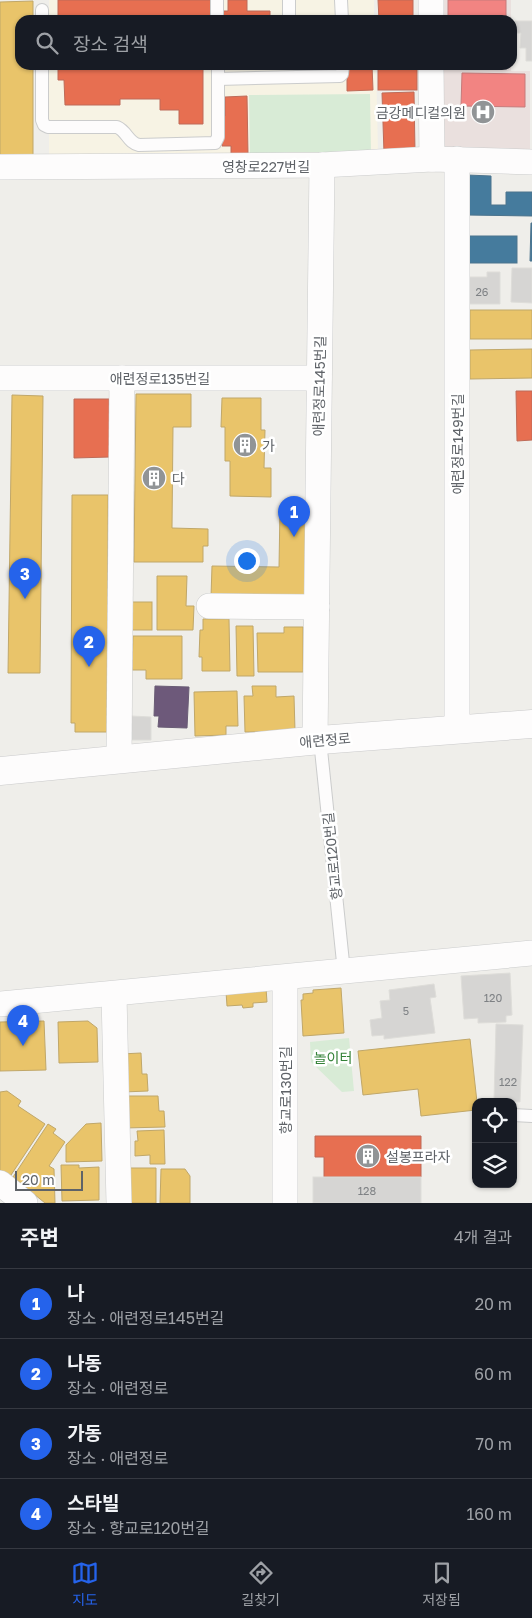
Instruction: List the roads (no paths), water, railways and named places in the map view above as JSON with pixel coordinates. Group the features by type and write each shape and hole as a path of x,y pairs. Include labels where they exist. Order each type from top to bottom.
{"street":[{"path":"431,0 431,15"},
{"path":"431,70 432,159"},
{"name":"영창로227번길","path":"0,168 322,165 432,159 532,162"},
{"name":"애련정로149번길","path":"456,159 458,729"},
{"name":"애련정로145번길","path":"317,740 322,165"},
{"name":"애련정로135번길","path":"0,378 319,378"},
{"path":"119,760 122,378"},
{"path":"209,606 317,606"},
{"name":"애련정로","path":"0,772 317,740 532,724"},
{"path":"0,1004 114,995 532,953"},
{"name":"향교로130번길","path":"285,978 285,1203"},
{"path":"114,995 119,1203"},
{"path":"0,1183 25,1203"}],"lane":[{"path":"217,0 217,15"},
{"path":"289,0 290,15"},
{"path":"341,0 342,15"},
{"path":"42,70 42,120 44,125 48,127 117,127 123,130 132,142 139,145 215,143 218,137 218,70"},
{"path":"218,79 291,71 340,76 342,70"},
{"name":"향교로120번길","path":"317,740 344,972"},
{"path":"517,1115 532,1116"}],"place":[{"name":"금강메디컬의원","path":"483,112"},
{"name":"가","path":"245,445"},
{"name":"다","path":"154,478"},
{"name":"나","path":"294,537"},
{"name":"가동","path":"25,599"},
{"name":"나동","path":"89,667"},
{"name":"스타빌","path":"23,1046"},
{"name":"설봉프라자","path":"368,1156"}],"park label":[{"name":"놀이터","path":"333,1057"}]}
